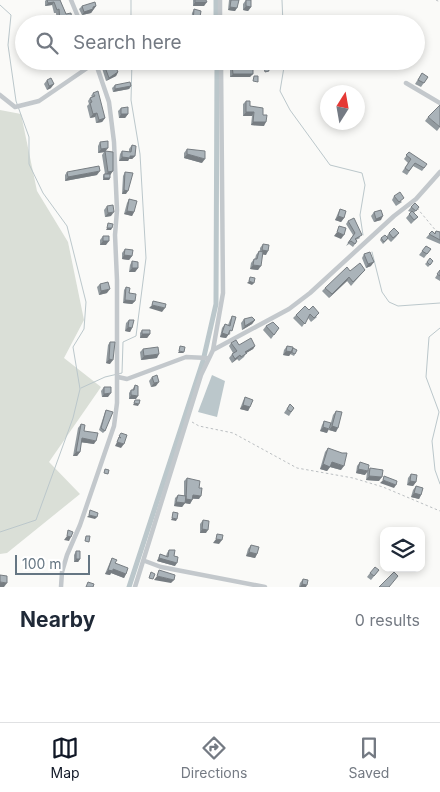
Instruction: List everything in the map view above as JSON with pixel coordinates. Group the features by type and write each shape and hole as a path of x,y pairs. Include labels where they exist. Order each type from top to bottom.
{"street":[{"path":"71,0 77,15"},
{"path":"220,0 220,15"},
{"path":"0,95 15,107 39,101 84,70"},
{"path":"61,587 62,572 67,555 80,525 114,426 118,377 114,142 109,102 99,70"},
{"path":"213,350 223,293 224,276 220,70"},
{"path":"406,83 440,103"},
{"path":"135,587 207,358 213,350 238,334 289,309 310,293 413,201 440,172"},
{"path":"118,377 127,378 186,357 207,358"},
{"path":"145,560 160,567 265,587"}],"path":[{"path":"436,0 440,2"},
{"path":"413,201 431,227 440,234"},
{"path":"187,419 199,426 233,433 296,468 352,478 384,487 406,499 440,510"}],"shaded area":[{"path":"0,110 21,114 37,191 68,242 84,320 64,358 101,387 49,462 80,494 7,553 0,554"},
{"path":"212,375 225,381 217,417 198,412"}],"building":[{"path":"47,0 60,0 66,14 71,13 71,15 60,15 59,9 57,10 54,2 48,3"},
{"path":"195,0 206,0 207,2 195,2"},
{"path":"231,0 239,0 237,8 230,7"},
{"path":"246,0 251,0 251,7 246,6"},
{"path":"95,2 96,6 93,9 84,12 82,6"},
{"path":"194,9 201,11 200,15 194,15"},
{"path":"106,70 117,70 118,72 109,78"},
{"path":"233,70 253,70 253,74 233,74"},
{"path":"422,73 428,77 424,83 418,80"},
{"path":"254,76 258,76 258,82 253,81"},
{"path":"51,78 54,84 49,86 47,80"},
{"path":"130,82 131,86 115,89 115,85"},
{"path":"98,91 105,118 99,120 97,113 93,114 90,103 92,102 90,98 95,96 93,93"},
{"path":"246,101 250,101 250,106 263,108 263,115 267,115 266,122 253,122 254,112 246,112"},
{"path":"440,105 440,127 428,117"},
{"path":"128,107 128,114 121,114 121,108"},
{"path":"108,141 108,148 101,149 100,142"},
{"path":"132,145 136,146 135,156 130,156 130,158 122,157 122,151 131,152"},
{"path":"187,149 205,151 205,159 187,154"},
{"path":"105,151 113,152 113,171 108,172"},
{"path":"409,152 427,164 424,168 415,163 409,171 405,168 411,159 406,155"},
{"path":"99,166 100,171 68,177 67,172"},
{"path":"125,172 133,173 128,191 124,190"},
{"path":"104,174 110,174 110,178 104,178"},
{"path":"400,192 404,198 399,202 394,196"},
{"path":"129,199 137,201 134,212 127,211"},
{"path":"415,203 419,207 416,211 411,207"},
{"path":"113,205 114,212 108,213 107,206"},
{"path":"340,209 346,211 344,218 338,216"},
{"path":"381,210 383,216 376,219 374,212"},
{"path":"412,211 418,217 414,220 409,214"},
{"path":"354,218 362,235 355,239 357,241 355,244 351,241 348,243 355,233 348,221"},
{"path":"108,223 113,224 112,228 107,228"},
{"path":"339,226 346,228 344,235 337,232"},
{"path":"394,228 399,233 393,238 389,233"},
{"path":"432,231 435,234 436,231 440,232 440,240 429,234"},
{"path":"385,235 388,238 384,242 381,238"},
{"path":"103,236 109,236 109,241 103,241"},
{"path":"263,244 269,245 268,251 262,250"},
{"path":"426,246 431,249 427,254 422,251"},
{"path":"125,249 133,250 132,256 124,255"},
{"path":"259,251 263,252 261,266 253,265 254,259 257,259"},
{"path":"370,252 374,262 368,264 364,254"},
{"path":"430,258 433,261 430,265 427,262"},
{"path":"132,261 138,262 138,268 132,268"},
{"path":"360,263 365,270 353,282 349,277 332,294 325,288 347,267 350,271"},
{"path":"250,277 255,278 254,283 249,281"},
{"path":"108,282 110,289 101,291 100,284"},
{"path":"126,287 130,288 129,293 136,294 135,301 125,300"},
{"path":"153,301 166,304 165,308 152,305"},
{"path":"305,306 309,310 313,306 319,313 314,318 310,314 305,324 296,315"},
{"path":"232,316 236,317 232,331 230,330 228,335 222,333 225,324 230,326"},
{"path":"252,317 255,320 245,326 244,319"},
{"path":"129,320 134,320 132,328 128,327"},
{"path":"273,322 279,328 274,335 266,326"},
{"path":"142,330 150,330 150,334 142,334"},
{"path":"251,338 255,346 241,357 240,355 235,359 232,354 237,351 231,343 236,340 239,345"},
{"path":"110,342 115,342 113,360 109,359"},
{"path":"180,346 185,347 184,352 179,351"},
{"path":"287,346 293,347 292,352 286,351"},
{"path":"158,347 159,354 144,356 143,349"},
{"path":"293,348 297,350 295,354 291,352"},
{"path":"157,375 159,382 154,383 152,377"},
{"path":"135,385 138,386 138,396 131,395 131,390 134,390"},
{"path":"104,387 111,387 111,393 104,394"},
{"path":"245,397 253,400 250,407 243,405"},
{"path":"135,400 140,400 139,404 134,403"},
{"path":"290,404 294,408 291,412 287,409"},
{"path":"106,410 113,412 105,431 101,428"},
{"path":"336,411 342,412 338,428 332,426"},
{"path":"324,421 331,423 329,429 323,427"},
{"path":"81,424 85,425 84,431 98,433 96,441 82,438 80,452 76,452"},
{"path":"121,433 127,435 124,444 117,442 119,437 121,438 119,436"},
{"path":"328,448 347,453 344,466 332,462 330,467 323,464"},
{"path":"360,462 369,465 368,471 358,469"},
{"path":"370,468 383,470 382,477 369,476"},
{"path":"105,469 109,470 108,474 104,473"},
{"path":"411,474 417,475 416,482 410,481"},
{"path":"384,476 397,481 396,485 383,480"},
{"path":"187,478 200,481 199,488 202,488 201,496 193,495 192,500 186,499"},
{"path":"416,486 423,488 421,495 414,493"},
{"path":"178,495 186,496 185,503 176,502"},
{"path":"90,510 98,513 97,517 89,515"},
{"path":"173,512 178,513 177,519 172,518"},
{"path":"203,520 209,521 208,530 202,529"},
{"path":"68,530 73,532 71,537 67,536"},
{"path":"217,534 223,535 222,540 216,539"},
{"path":"86,536 90,536 89,542 85,541"},
{"path":"251,545 259,547 257,554 249,552"},
{"path":"169,550 175,550 174,556 178,557 177,563 159,558 160,554 168,557"},
{"path":"76,551 80,551 80,559 76,559"},
{"path":"112,558 117,560 115,563 128,568 126,574 113,569 113,571 108,570"},
{"path":"375,567 379,570 374,576 370,573"},
{"path":"159,570 175,575 174,580 157,576"},
{"path":"151,572 155,574 153,579 149,578"},
{"path":"394,572 398,576 389,587 379,587"},
{"path":"0,575 7,576 7,583 0,582"},
{"path":"303,579 308,580 307,585 302,584"},
{"path":"88,582 94,584 93,587 86,587"}],"waterway":[{"path":"131,0 131,15"},
{"path":"216,0 216,15"},
{"path":"282,0 283,15"},
{"path":"0,5 11,15 8,45 16,101 29,137 29,164 43,193 67,226 86,302 84,329 73,347 80,389 73,418 36,520 0,532"},
{"path":"81,388 105,377 122,373 123,342 136,336 146,258 140,154 131,100 132,70"},
{"path":"129,587 203,361 216,304 217,70"},
{"path":"284,70 280,91 290,110 330,165 362,173 365,185 360,215 363,235"},
{"path":"372,252 382,292 389,302 398,306 440,303"},
{"path":"440,328 429,337 426,377 439,412 432,441 435,470 440,484"}]}
